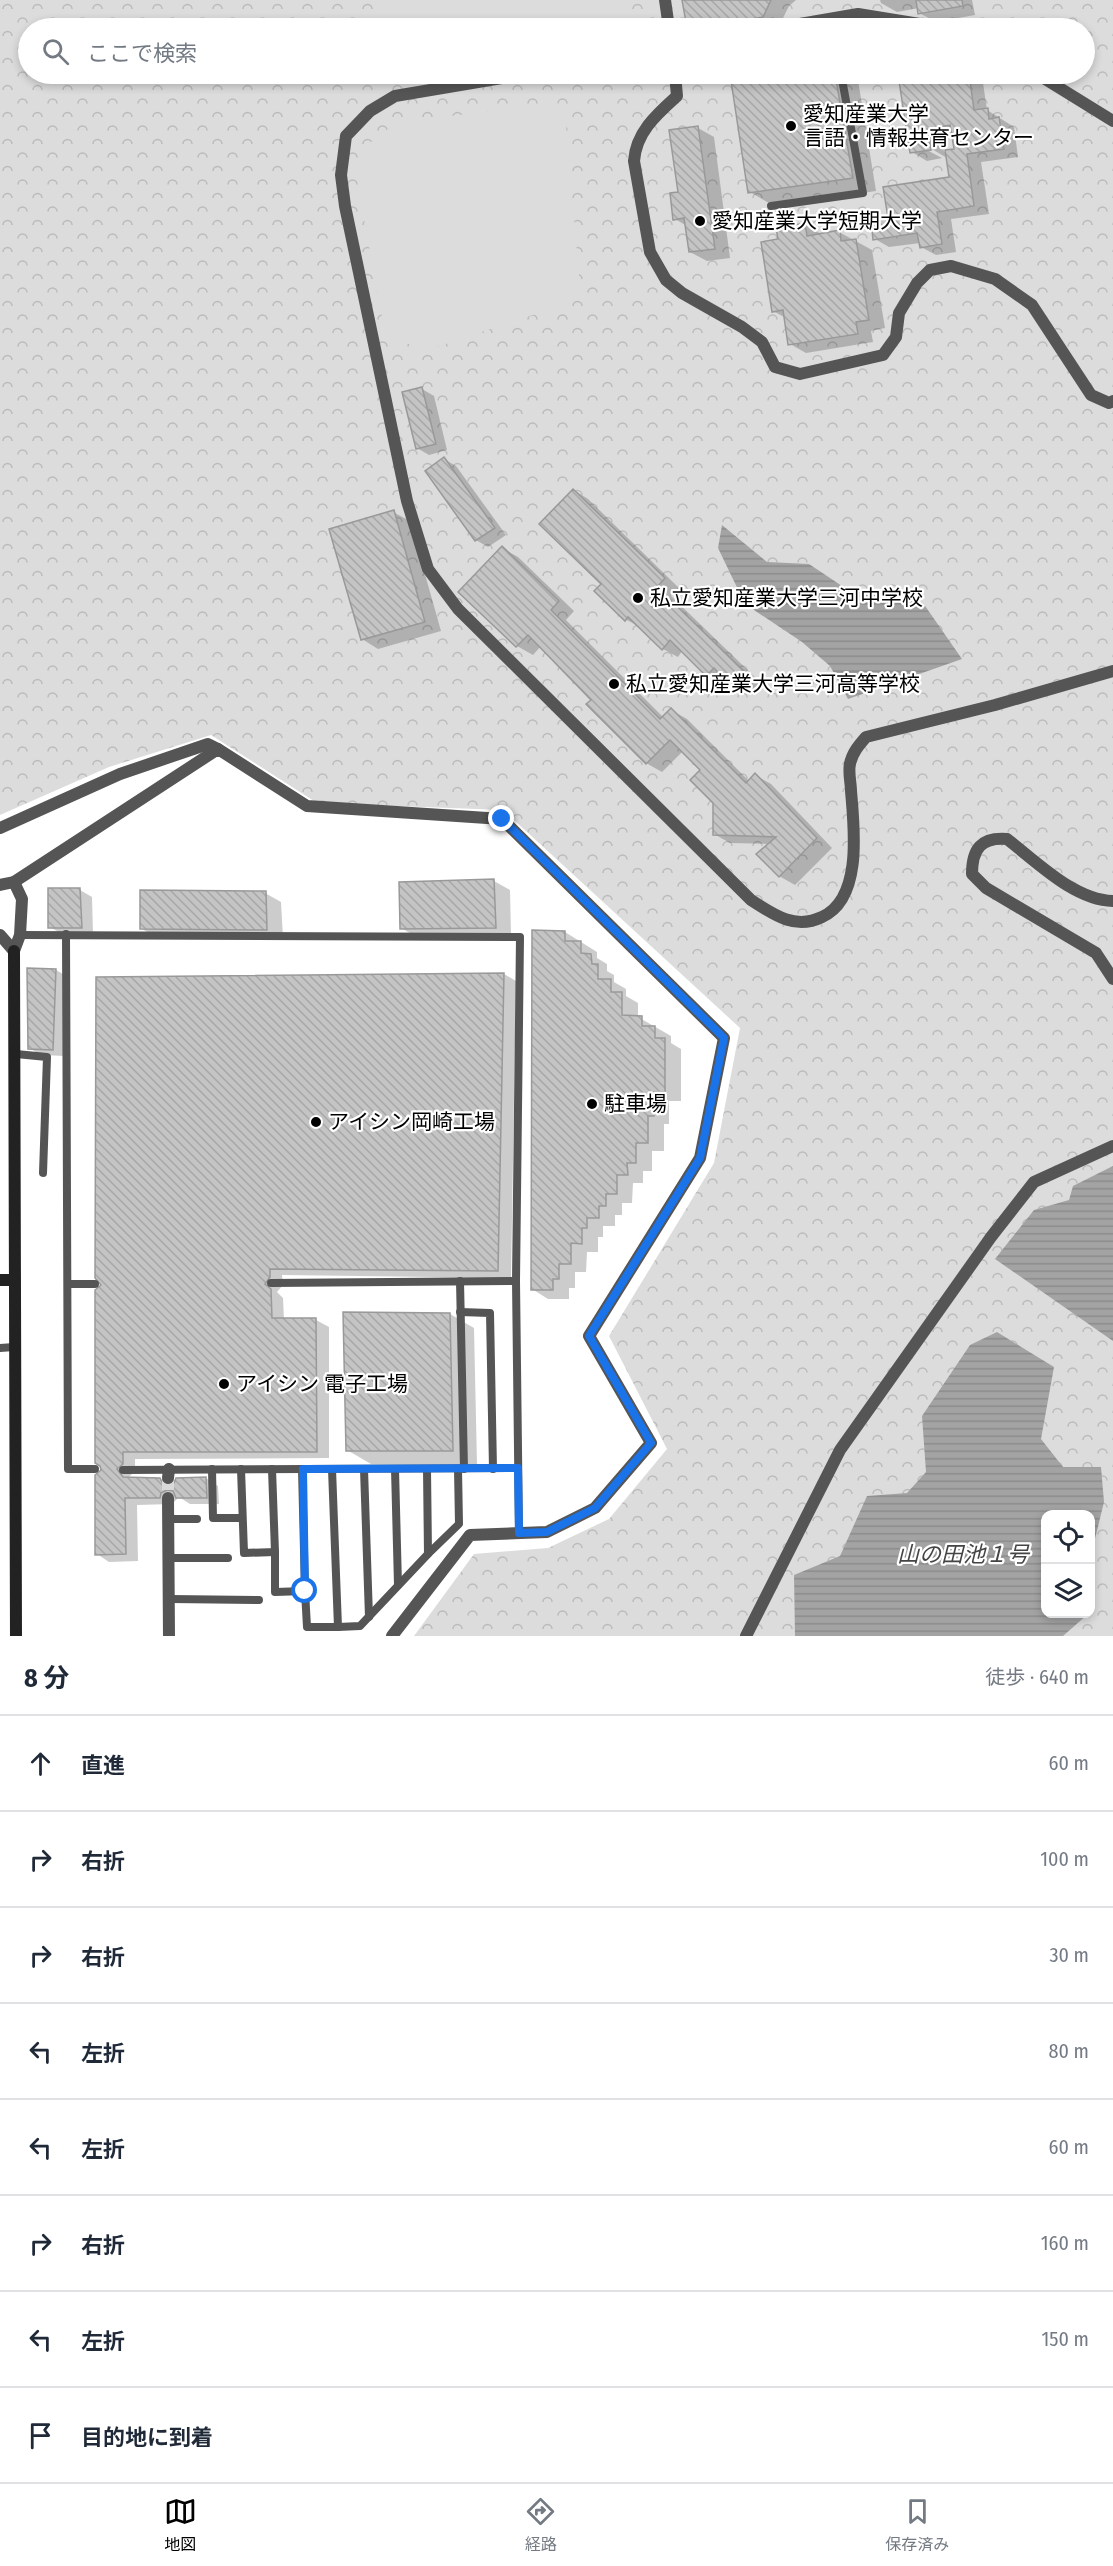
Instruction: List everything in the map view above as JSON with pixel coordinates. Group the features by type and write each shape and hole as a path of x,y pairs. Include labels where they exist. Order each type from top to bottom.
{"street":[{"path":"665,0 668,18"},
{"path":"846,18 858,14 883,18"},
{"path":"466,84 395,96 370,111 346,136 341,175 345,206 407,501 428,569 458,609 751,900 778,918 798,923 816,920 829,914 841,901 850,879 855,841 850,765 855,750 866,737 995,705 1113,670"},
{"path":"676,84 677,96 652,119 635,148 634,161 650,252 666,280 682,293 742,327 762,342 775,367 800,374 883,355 896,337 899,313 917,283 930,270 951,266 995,279 1032,305 1091,395 1109,403 1113,401"},
{"path":"1053,84 1113,121"},
{"path":"0,828 120,774 208,744 307,807 502,819 724,1038 700,1158 589,1336 651,1443 595,1508 547,1532 470,1535 392,1636"},
{"path":"0,885 14,882 218,749"},
{"path":"1113,901 1099,900 1079,893 1007,839 993,838 981,845 972,859 972,874 986,888 1096,953 1113,979"},
{"path":"14,882 22,899 20,935 14,951 16,1636"},
{"path":"0,935 14,951"},
{"path":"746,1636 840,1450 991,1237 1034,1182 1113,1146"},
{"path":"0,1280 14,1280"},
{"path":"168,1498 169,1636"}],"lane":[{"path":"771,206 863,193 843,84"},
{"path":"66,934 68,1469 95,1469"},
{"path":"20,935 520,937 516,1281 519,1533"},
{"path":"16,1054 47,1057 44,1173"},
{"path":"303,1469 307,1627 360,1626 459,1524 460,1281"},
{"path":"271,1283 516,1281"},
{"path":"68,1284 95,1284"},
{"path":"460,1312 490,1313 493,1469"},
{"path":"0,1348 14,1347"},
{"path":"123,1470 169,1474 212,1469 518,1468"},
{"path":"212,1469 213,1518 242,1518"},
{"path":"241,1469 243,1552 275,1552"},
{"path":"272,1469 275,1592 305,1591"},
{"path":"332,1469 338,1627"},
{"path":"364,1469 369,1617"},
{"path":"395,1469 398,1585"},
{"path":"427,1469 428,1554"},
{"path":"169,1519 197,1519"},
{"path":"170,1558 228,1558"},
{"path":"170,1599 259,1600"}],"green space":[{"path":"0,0 1113,0 1113,1636 414,1636 474,1554 548,1548 609,1519 667,1449 609,1336 714,1163 740,1028 503,810 317,803 211,735 109,767 0,815"},
{"path":"373,0 628,0 635,18 378,18"},
{"path":"564,103 581,299 424,351 385,333 356,163 375,137 400,122"}],"water":[{"path":"722,525 767,562 809,564 848,590 923,603 962,659 848,699 830,666 802,642 745,604 718,548"},
{"path":"1113,1166 1113,1341 995,1259 1034,1210 1069,1200 1073,1186"},
{"name":"山の田池１号","path":"997,1332 1054,1367 1041,1439 1063,1467 1101,1467 1104,1502 1095,1539 1095,1510 1041,1510 1041,1618 1083,1618 1063,1636 795,1636 794,1575 840,1556 867,1496 907,1493 926,1472 922,1416 970,1345"}],"building":[{"path":"682,0 771,0 763,17 685,18"},
{"path":"916,0 962,0 963,6 918,14"},
{"name":"愛知産業大学 言語・情報共育センター","path":"732,84 837,84 853,178 748,193"},
{"path":"900,84 970,84 974,110 988,108 989,119 999,117 1004,149 967,154 974,206 937,212 942,244 920,248 917,233 873,240 871,220 888,218 883,187 949,177 945,150 954,149 950,125 927,129 931,150 910,153"},
{"path":"698,126 715,249 689,252 684,218 673,220 670,193 678,192 669,130"},
{"path":"805,223 807,236 840,230 841,241 856,239 869,320 856,322 858,334 788,345 783,310 772,312 761,242 778,239 776,228"},
{"path":"422,387 436,444 416,449 402,392"},
{"path":"444,457 495,528 475,541 425,471"},
{"path":"573,489 665,578 657,587 746,673 732,687 714,668 706,676 670,640 662,650 628,617 625,621 594,591 601,584 539,524"},
{"path":"394,510 425,622 361,640 329,529"},
{"path":"502,546 559,601 551,610 660,719 671,708 746,783 755,773 817,838 779,877 756,854 776,837 713,835 713,803 690,780 700,770 670,740 646,764 586,704 591,700 528,635 516,647 458,592"},
{"path":"494,879 496,928 400,929 399,882"},
{"path":"48,888 80,888 82,928 48,928"},
{"path":"140,890 266,891 267,930 140,929"},
{"name":"駐車場","path":"532,930 565,931 565,941 581,941 581,953 591,954 592,964 598,964 598,979 611,979 611,992 622,992 622,1015 642,1016 642,1026 655,1026 655,1038 665,1038 665,1092 654,1092 654,1116 648,1116 648,1143 636,1143 636,1163 627,1163 628,1175 617,1175 617,1194 606,1194 606,1206 599,1206 599,1218 587,1218 587,1228 582,1228 582,1244 571,1243 571,1264 559,1264 559,1279 553,1279 553,1290 531,1290"},
{"path":"27,968 56,969 53,1050 28,1049"},
{"name":"アイシン岡崎工場","path":"504,973 498,1271 270,1269 270,1277 265,1284 271,1289 272,1318 316,1318 317,1452 123,1452 123,1464 117,1469 123,1477 160,1478 163,1484 168,1486 174,1483 176,1478 206,1477 207,1498 176,1498 173,1491 167,1490 161,1493 160,1498 125,1498 126,1554 95,1555 95,1475 101,1470 100,1466 95,1463 95,1290 101,1285 95,1278 96,977"},
{"path":"343,1312 450,1313 453,1451 346,1451"}],"tunnel":[{"path":"168,1478 168,1498"}],"place":[{"name":"愛知産業大学 言語・情報共育センター","path":"791,126"},
{"name":"愛知産業大学短期大学","path":"700,221"},
{"name":"私立愛知産業大学三河中学校","path":"638,598"},
{"name":"私立愛知産業大学三河高等学校","path":"614,684"},
{"name":"駐車場","path":"592,1104"},
{"name":"アイシン岡崎工場","path":"316,1122"},
{"name":"アイシン 電子工場","path":"224,1384"}],"route":[{"path":"305,1591 303,1469 518,1468 519,1533 547,1532 595,1508 651,1443 589,1336 700,1158 724,1038 502,819"}]}
